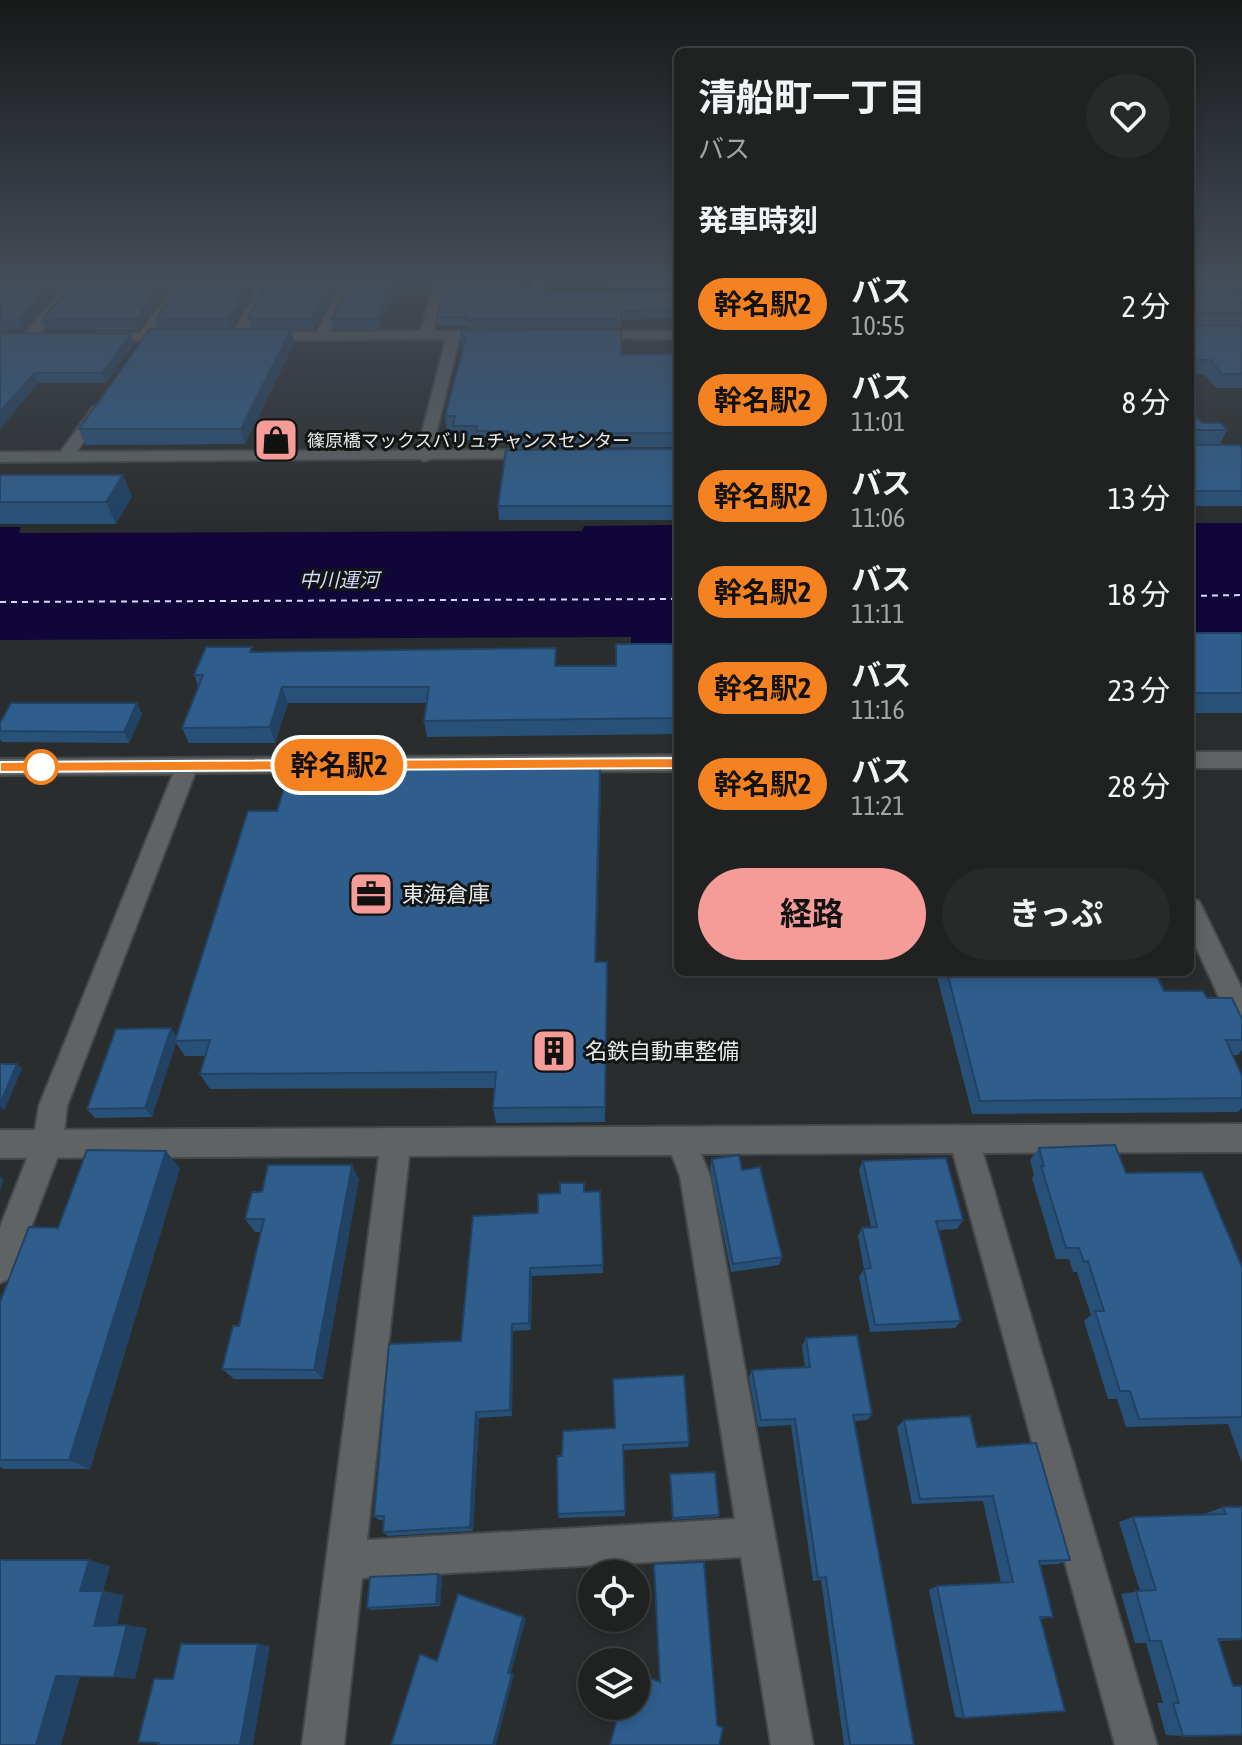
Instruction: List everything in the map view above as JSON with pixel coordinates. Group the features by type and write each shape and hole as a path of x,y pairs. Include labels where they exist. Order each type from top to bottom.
{"street":[{"path":"424,456 447,360"},
{"path":"65,457 107,397"},
{"path":"0,457 551,455"},
{"path":"1194,760 1242,760"},
{"path":"0,767 674,763"},
{"path":"0,1267 48,1143 53,1106 187,766"},
{"path":"1194,916 1242,1017"},
{"path":"0,1144 1242,1138"},
{"path":"964,1139 1136,1745"},
{"path":"681,1140 695,1176 792,1745"},
{"path":"323,1745 396,1142"},
{"path":"346,1560 756,1537"}],"water":[{"path":"1194,523 1242,523 1242,650 1194,650"},
{"name":"中川運河","path":"674,525 674,653 631,654 631,637 0,640 0,527 21,527 19,533 582,531 584,526"}],"building":[{"path":"0,360 111,360 102,373 34,373 0,412"},
{"path":"128,360 275,360 241,429 79,429"},
{"path":"460,360 674,360 674,433 508,434 508,431 476,431 477,426 453,426 455,416 445,416"},
{"path":"1210,360 1242,360 1242,374 1222,374"},
{"path":"1194,414 1202,423 1221,423 1227,430 1194,430"},
{"path":"1194,445 1240,445 1242,491 1194,491"},
{"path":"674,449 674,506 498,506 506,450"},
{"path":"0,475 123,475 106,502 0,502"},
{"path":"1194,633 1242,633 1242,693 1194,693"},
{"path":"616,644 674,644 674,718 424,721 429,687 282,687 270,727 182,728 203,675 194,675 206,647 252,647 250,652 556,648 555,666 616,666"},
{"path":"11,703 137,703 124,732 0,731 0,723"},
{"path":"600,766 595,962 607,962 605,1107 493,1108 496,1072 200,1074 210,1040 175,1041 248,811 277,811 290,769"},
{"path":"948,976 1157,976 1164,991 1203,991 1207,998 1232,998 1242,1019 1242,1040 1226,1040 1242,1076 1242,1098 980,1101"},
{"path":"171,1028 145,1108 87,1109 116,1029"},
{"path":"0,1064 17,1064 0,1104"},
{"path":"1115,1145 1126,1173 1202,1172 1242,1267 1242,1417 1139,1419 1130,1391 1120,1391 1095,1311 1104,1311 1088,1261 1084,1262 1079,1248 1066,1248 1041,1166 1044,1166 1039,1148"},
{"path":"87,1150 166,1151 69,1460 0,1460 0,1302 29,1227 58,1228"},
{"path":"739,1155 742,1170 760,1167 782,1257 733,1264 712,1159"},
{"path":"946,1158 963,1220 936,1221 961,1321 875,1325 864,1269 871,1268 862,1228 877,1227 863,1161"},
{"path":"268,1165 352,1165 314,1370 222,1369 233,1326 239,1326 264,1219 245,1219 252,1192 262,1192"},
{"path":"560,1183 584,1183 584,1192 600,1191 603,1265 530,1268 529,1323 512,1324 510,1410 476,1412 470,1527 383,1532 384,1516 374,1516 389,1344 461,1341 473,1216 538,1213 538,1194 560,1193"},
{"path":"857,1335 872,1414 853,1415 914,1745 850,1745 826,1577 818,1578 795,1419 761,1420 752,1370 810,1367 806,1338"},
{"path":"684,1375 689,1442 623,1445 625,1511 558,1514 557,1456 562,1456 563,1431 615,1428 613,1379"},
{"path":"970,1416 977,1447 1036,1443 1070,1560 1039,1561 1053,1617 1040,1617 1065,1711 964,1718 937,1586 1013,1582 993,1496 920,1499 904,1420"},
{"path":"715,1472 719,1515 673,1518 670,1474"},
{"path":"1223,1507 1242,1507 1242,1639 1218,1639 1233,1686 1242,1686 1242,1735 1183,1736 1173,1703 1179,1703 1161,1641 1150,1641 1136,1591 1156,1590 1133,1517 1226,1514"},
{"path":"0,1560 89,1560 80,1591 103,1591 94,1626 127,1625 114,1677 56,1676 36,1745 0,1745"},
{"path":"704,1562 717,1725 723,1728 719,1745 610,1745 616,1722 612,1720 650,1720 650,1678 660,1682 654,1564"},
{"path":"438,1574 436,1604 367,1608 370,1577"},
{"path":"458,1594 523,1617 493,1745 391,1745 420,1654 437,1661"},
{"path":"181,1644 258,1644 240,1745 158,1745 138,1742 154,1679 173,1679"}],"ferry route":[{"path":"1194,596 1242,595"},
{"path":"0,602 674,599"}],"bus line":[{"name":"幹名駅2","path":"0,767 674,763"}],"place":[{"name":"篠原橋マックスバリュチャンスセンター","path":"276,440"},
{"name":"東海倉庫","path":"371,894"},
{"name":"名鉄自動車整備","path":"554,1051"}]}
